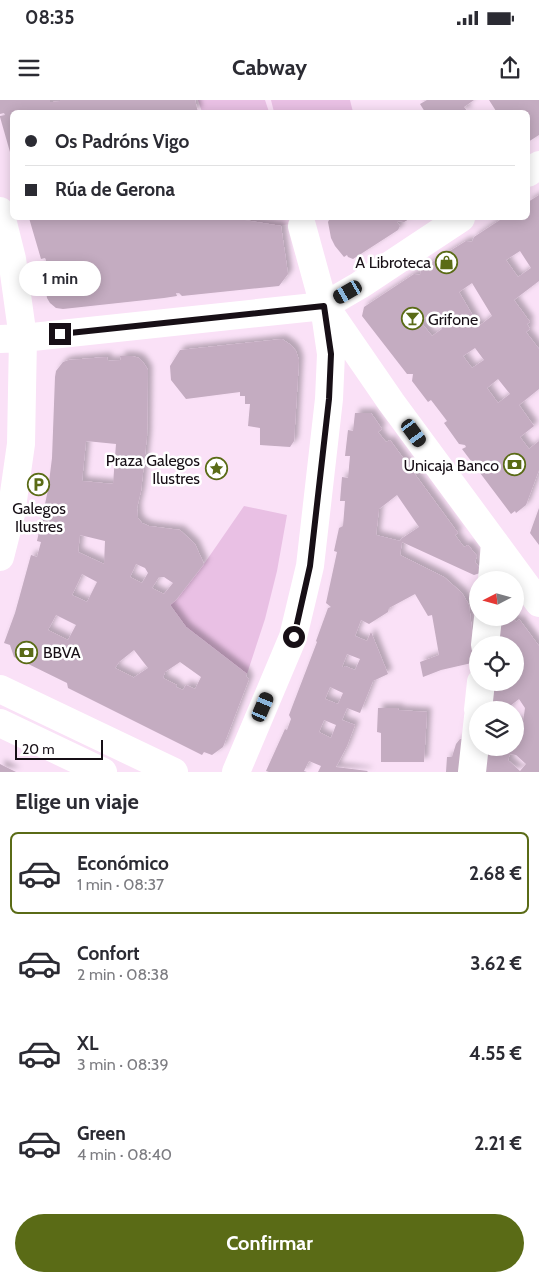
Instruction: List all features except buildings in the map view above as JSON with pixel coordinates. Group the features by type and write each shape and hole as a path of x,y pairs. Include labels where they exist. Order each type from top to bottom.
{"street":[{"path":"0,211 12,259 12,339 21,444 11,514 0,557"},
{"path":"12,339 324,306 360,285 458,220"},
{"path":"236,772 294,637 310,566 329,390 331,354 324,306 302,226"},
{"path":"324,306 391,402 539,603"},
{"path":"493,571 495,543"},
{"path":"0,688 174,772"},
{"path":"0,723 103,772"},
{"path":"472,772 474,756"}],"shaded area":[{"path":"198,100 265,100 268,110 201,110"},
{"path":"271,100 350,100 352,110 274,110"},
{"path":"244,220 312,220 278,226"},
{"path":"244,506 287,515 277,571 265,619 247,674 186,627 170,605 204,564"}],"place":[{"name":"A Libroteca","path":"447,262"},
{"name":"Grifone","path":"412,319"},
{"name":"Unicaja Banco","path":"515,465"},
{"name":"Praza Galegos Ilustres","path":"216,469"},
{"name":"Galegos Ilustres","path":"39,484"},
{"name":"BBVA","path":"27,652"}],"route":[{"path":"60,334 324,306 331,354 329,399 310,566 294,637"}]}
